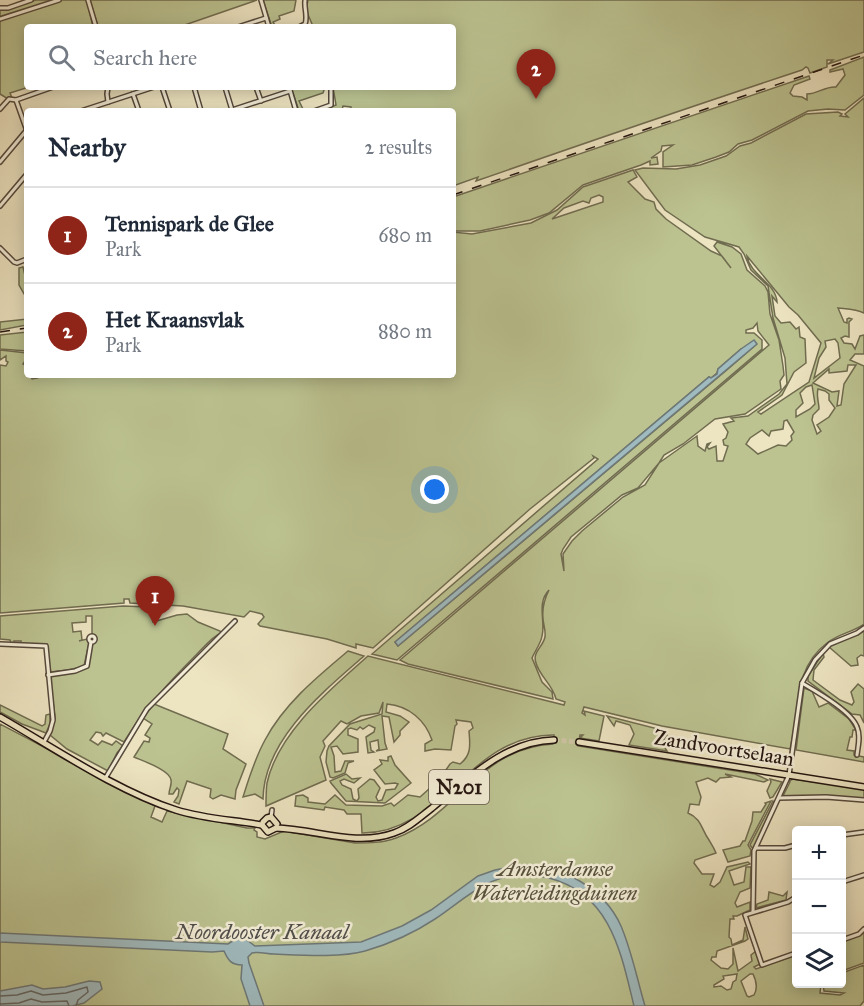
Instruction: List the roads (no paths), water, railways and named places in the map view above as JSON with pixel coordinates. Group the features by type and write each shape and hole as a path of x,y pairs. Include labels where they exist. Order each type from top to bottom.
{"main road":[{"name":"N201","path":"0,717 18,728 31,731 129,789 178,810 232,821 263,823 268,832 277,826 356,838 394,833 411,825 498,756 530,743 554,740"},
{"name":"Zandvoortselaan","path":"579,742 864,787"},
{"path":"263,823 271,814 277,826"}],"street":[{"path":"0,8 8,8 32,0"},
{"path":"0,19 59,0"},
{"path":"88,0 95,24"},
{"path":"261,0 268,24"},
{"path":"305,1 304,11 307,20 305,24"},
{"path":"247,24 266,18"},
{"path":"0,110 9,99 16,100 44,90"},
{"path":"108,90 108,102"},
{"path":"90,108 145,90"},
{"path":"163,90 169,108"},
{"path":"195,90 200,108"},
{"path":"226,90 230,108"},
{"path":"257,90 261,101"},
{"path":"240,108 287,90"},
{"path":"289,90 295,108"},
{"path":"322,108 331,105 331,90"},
{"path":"133,94 138,108"},
{"path":"16,100 24,123"},
{"path":"0,162 24,134"},
{"path":"0,206 24,178"},
{"path":"0,248 14,262 24,260"},
{"path":"107,776 147,709 235,621"},
{"path":"753,912 753,858 789,775 802,683 809,669 827,646 864,628"},
{"path":"48,675 75,671 87,666 91,642"},
{"path":"0,644 45,646 47,683 53,720 45,741"},
{"path":"802,683 849,715 856,723 859,735 857,755"},
{"name":"Zandvoortselaan","path":"779,798 826,797 864,800"},
{"path":"846,834 864,832"},
{"path":"756,848 792,846"},
{"path":"846,881 864,875"},
{"path":"792,900 743,915 762,965 792,954"},
{"path":"846,939 859,934 864,929"}],"water":[{"path":"754,340 757,344 398,646 395,642 709,377 717,374 718,369"},
{"path":"521,865 552,869 566,874 580,881 604,900 614,912 625,936 645,1006 634,1006 618,946 600,912 587,897 570,886 534,875 510,876 494,881 473,892 419,929 365,951 332,955 252,953 248,957 249,963 264,1006 250,1006 241,979 242,965 230,961 224,951 0,942 0,933 228,944 239,937 255,946 361,942 402,926 431,910 478,876"},
{"path":"89,981 100,982 102,989 84,1003 72,1006 0,1006 0,991 32,985 43,989 65,987"}],"tunnel":[{"path":"554,740 579,742"}],"railway":[{"path":"456,194 864,55"},
{"path":"0,332 24,328"}],"place":[{"name":"Het Kraansvlak","path":"536,99"},
{"name":"Tennispark de Glee","path":"155,626"}],"park label":[{"name":"Amsterdamse Waterleidingduinen","path":"555,881"}],"water label":[{"name":"Noordooster Kanaal","path":"262,931"}]}
